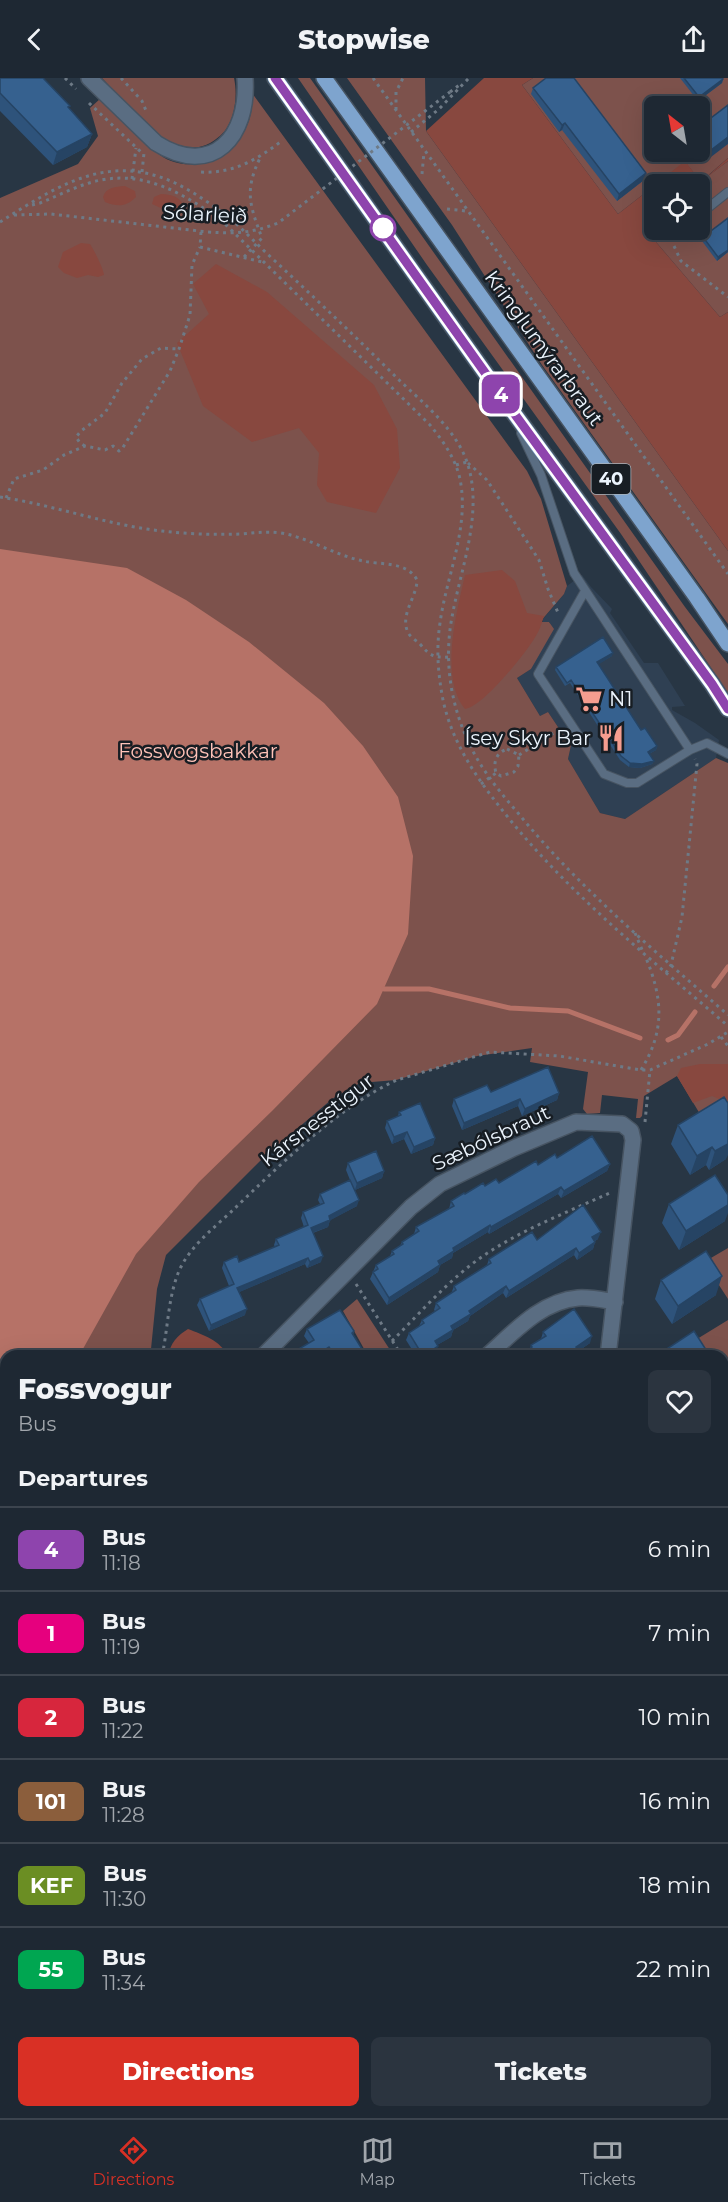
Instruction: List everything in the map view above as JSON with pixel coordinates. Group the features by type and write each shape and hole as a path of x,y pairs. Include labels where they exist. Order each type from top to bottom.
{"main road":[{"name":"40","path":"274,78 508,405 705,674 728,710"},
{"name":"Kringlumýrarbraut","path":"324,78 728,644"}],"street":[{"path":"89,78 156,143 168,151 193,156 208,154 230,140 243,116 246,99 244,78"},
{"name":"Sæbólsbraut","path":"268,1350 418,1201 440,1184 514,1148 576,1122 622,1124 631,1131 633,1140 609,1350"},
{"path":"494,1350 527,1321 566,1300 585,1298 615,1302"}],"lane":[{"path":"710,206 728,192"},
{"path":"508,405 541,475 574,573 690,750"},
{"path":"585,591 538,674 604,774 627,783 637,783 690,750 706,743 728,754"}],"path":[{"path":"65,78 81,94"},
{"path":"120,78 145,105 147,117"},
{"path":"373,78 728,574"},
{"path":"396,110 396,92 403,78"},
{"path":"411,132 439,109 469,78"},
{"name":"Sólarleið","path":"0,221 12,215 51,214 201,232 239,234 259,231 278,223 469,78"},
{"path":"88,102 144,154"},
{"path":"132,179 137,142"},
{"path":"142,172 146,143"},
{"path":"422,174 424,152"},
{"path":"244,257 262,238 249,197 255,169 261,156"},
{"path":"12,215 30,205 37,198 88,176 116,171 142,172 178,184 222,212 319,300 450,432 467,462 487,480 539,560 559,615"},
{"path":"30,205 100,180 146,180 164,186 221,220 430,425 456,465 461,483 462,518 440,621 438,657 443,701 451,730 481,784 543,859 645,955 728,1026"},
{"path":"447,209 468,212"},
{"path":"179,349 161,348 142,359 122,383 105,413 76,437 80,443 105,450 113,446 119,451 123,448 170,371 179,349 190,315 192,265 200,247 201,232"},
{"path":"676,240 674,245 678,257 728,297"},
{"path":"200,247 264,262"},
{"path":"6,498 14,479 43,470 64,455 85,446"},
{"path":"456,465 467,462"},
{"path":"467,462 474,506 452,619 448,657 453,700 468,742 489,778 562,865 728,1015"},
{"path":"0,497 161,531 197,534 238,534 262,531 280,533 308,540 354,559 408,570 417,580 417,587 409,604 407,631 424,651 438,657 448,657"},
{"path":"519,755 560,729"},
{"path":"496,773 495,762 502,751 507,749 519,755"},
{"path":"666,973 671,965 682,917 697,764 690,750"},
{"path":"496,773 501,776 514,772 518,766 519,755"},
{"path":"481,784 496,773"},
{"path":"634,932 645,955 658,993 658,1028 655,1044 641,1070"},
{"name":"Kársnesstígur","path":"163,1350 179,1271 198,1244 293,1154 344,1113 383,1086 490,1052 560,1056 650,1070 728,1032"},
{"path":"721,1037 728,1046"},
{"path":"645,1122 650,1070"},
{"path":"392,1341 446,1287 477,1261 526,1231 628,1185"},
{"path":"347,1271 398,1350"}],"shaded area":[{"path":"484,78 533,78 522,85 618,214 644,194 644,240 654,240 720,317 728,312 728,551 426,131"},
{"path":"728,158 728,161 710,175"},
{"path":"684,162 695,174 669,174"},
{"path":"125,186 135,191 136,197 129,203 114,205 105,202 103,197 106,191"},
{"path":"161,194 175,197 184,207 179,211 165,210 152,204 154,197"},
{"path":"81,243 90,244 104,275 77,278 64,273 58,267 63,252"},
{"path":"216,264 267,292 374,385 397,429 400,468 376,513 327,502 317,485 319,453 299,428 252,442 203,406 177,343 209,314 193,284"},
{"path":"0,549 127,568 186,600 249,642 324,703 363,746 398,797 413,856 408,934 377,1004 199,1182 136,1254 82,1350 0,1350"},
{"path":"502,570 515,581 527,613 544,616 537,634 515,665 482,699 465,709 457,696 451,662 455,625 465,575"},
{"path":"582,575 612,609 610,613 644,663 658,663 685,706 672,707 672,710 719,740 716,758 625,819 600,813 568,759 572,741 562,733 548,712 540,716 517,678 531,669 550,622 543,622 543,619 564,594 567,586"},
{"path":"700,1064 728,1064 728,1109 724,1101 712,1096 693,1103 677,1076 681,1068"},
{"path":"188,1329 216,1342 225,1350 170,1350 181,1334"}],"green space":[{"path":"102,78 234,78 236,93 230,123 221,135 204,146 188,147 171,143 140,120"},
{"path":"298,78 310,78 685,607 728,664 728,693 621,534 427,265"},
{"path":"347,78 425,78 426,131 728,551 728,624 542,365 452,225"},
{"path":"533,78 728,78 728,158 710,174 695,174 685,162 670,174 644,174 644,194 618,214 522,85"},
{"name":"Fossvogsbakkar","path":"252,93 527,471 541,499 567,586 564,594 540,622 549,622 554,629 531,669 517,678 540,716 548,712 562,733 572,741 568,759 600,813 625,819 716,758 728,763 728,1128 700,1114 677,1076 644,1096 640,1118 636,1118 638,1099 602,1095 600,1113 587,1114 583,1109 588,1072 530,1062 532,1048 477,1056 396,1080 360,1083 332,1099 264,1157 166,1255 157,1289 150,1350 0,1350 0,198 78,164 98,136 90,108 101,98 160,155 178,163 188,164 207,162 232,147 242,135 252,108"},
{"path":"728,161 728,312 720,317 654,240 710,240 710,174"},
{"path":"728,1248 728,1299 704,1262"},
{"path":"357,1299 390,1350 365,1350 343,1311"},
{"path":"728,1320 728,1350 704,1350 697,1339"}],"building":[{"path":"0,78 43,78 70,106 68,107 92,134 57,152 0,93"},
{"path":"546,78 574,78 646,173 619,194 565,123 562,125 533,88"},
{"path":"684,78 723,79 700,96"},
{"path":"728,105 728,137 710,151 710,119"},
{"path":"728,218 728,250 718,257 705,240 710,240 710,232"},
{"path":"603,637 613,653 597,662 641,730 645,728 657,746 648,752 654,761 642,764 630,763 621,756 571,680 567,683 556,667"},
{"path":"548,1067 559,1093 525,1109 520,1099 464,1123 454,1099 487,1085 491,1092"},
{"path":"724,1097 728,1103 728,1144 715,1151 712,1147 697,1156 678,1125"},
{"path":"420,1103 435,1138 414,1147 407,1132 394,1137 387,1121 401,1115 399,1112"},
{"path":"592,1136 610,1164 564,1191 561,1187 491,1227 490,1225 453,1248 454,1251 438,1261 440,1265 389,1298 373,1272 378,1269 376,1265 394,1254 392,1251 419,1231 416,1227 454,1206 451,1201 483,1183 485,1186 496,1179 499,1183 536,1161 538,1165 555,1154 557,1158"},
{"path":"376,1151 384,1171 357,1183 348,1163"},
{"path":"715,1175 728,1195 728,1205 686,1231 669,1204"},
{"path":"350,1180 359,1200 329,1216 330,1220 311,1228 323,1256 310,1262 308,1258 237,1288 247,1309 211,1325 200,1299 234,1284 224,1262 237,1256 239,1262 279,1245 276,1239 308,1225 303,1212 324,1203 320,1194"},
{"path":"583,1205 601,1232 592,1237 595,1242 579,1253 576,1248 509,1291 506,1286 469,1311 471,1314 451,1326 453,1330 435,1341 438,1346 432,1350 419,1350 409,1333 424,1323 422,1320 440,1308 436,1303 456,1290 454,1286 491,1263 489,1259 532,1232 537,1240"},
{"path":"706,1251 722,1276 678,1306 661,1280"},
{"path":"574,1309 592,1336 576,1347 576,1350 528,1350 532,1347 531,1345 546,1336 543,1332"},
{"path":"340,1310 354,1331 352,1333 362,1349 331,1350 329,1347 324,1350 297,1350 314,1340 307,1329"},
{"path":"694,1331 706,1350 665,1350"}],"waterway":[{"path":"714,986 728,967"},
{"path":"384,989 429,989 510,1008 568,1011 640,1038"},
{"path":"668,1040 678,1035 695,1012"}],"bus line":[{"name":"4","path":"275,78 728,709"}],"place":[{"name":"N1","path":"589,699"},
{"name":"Ísey Skyr Bar","path":"611,738"}]}
